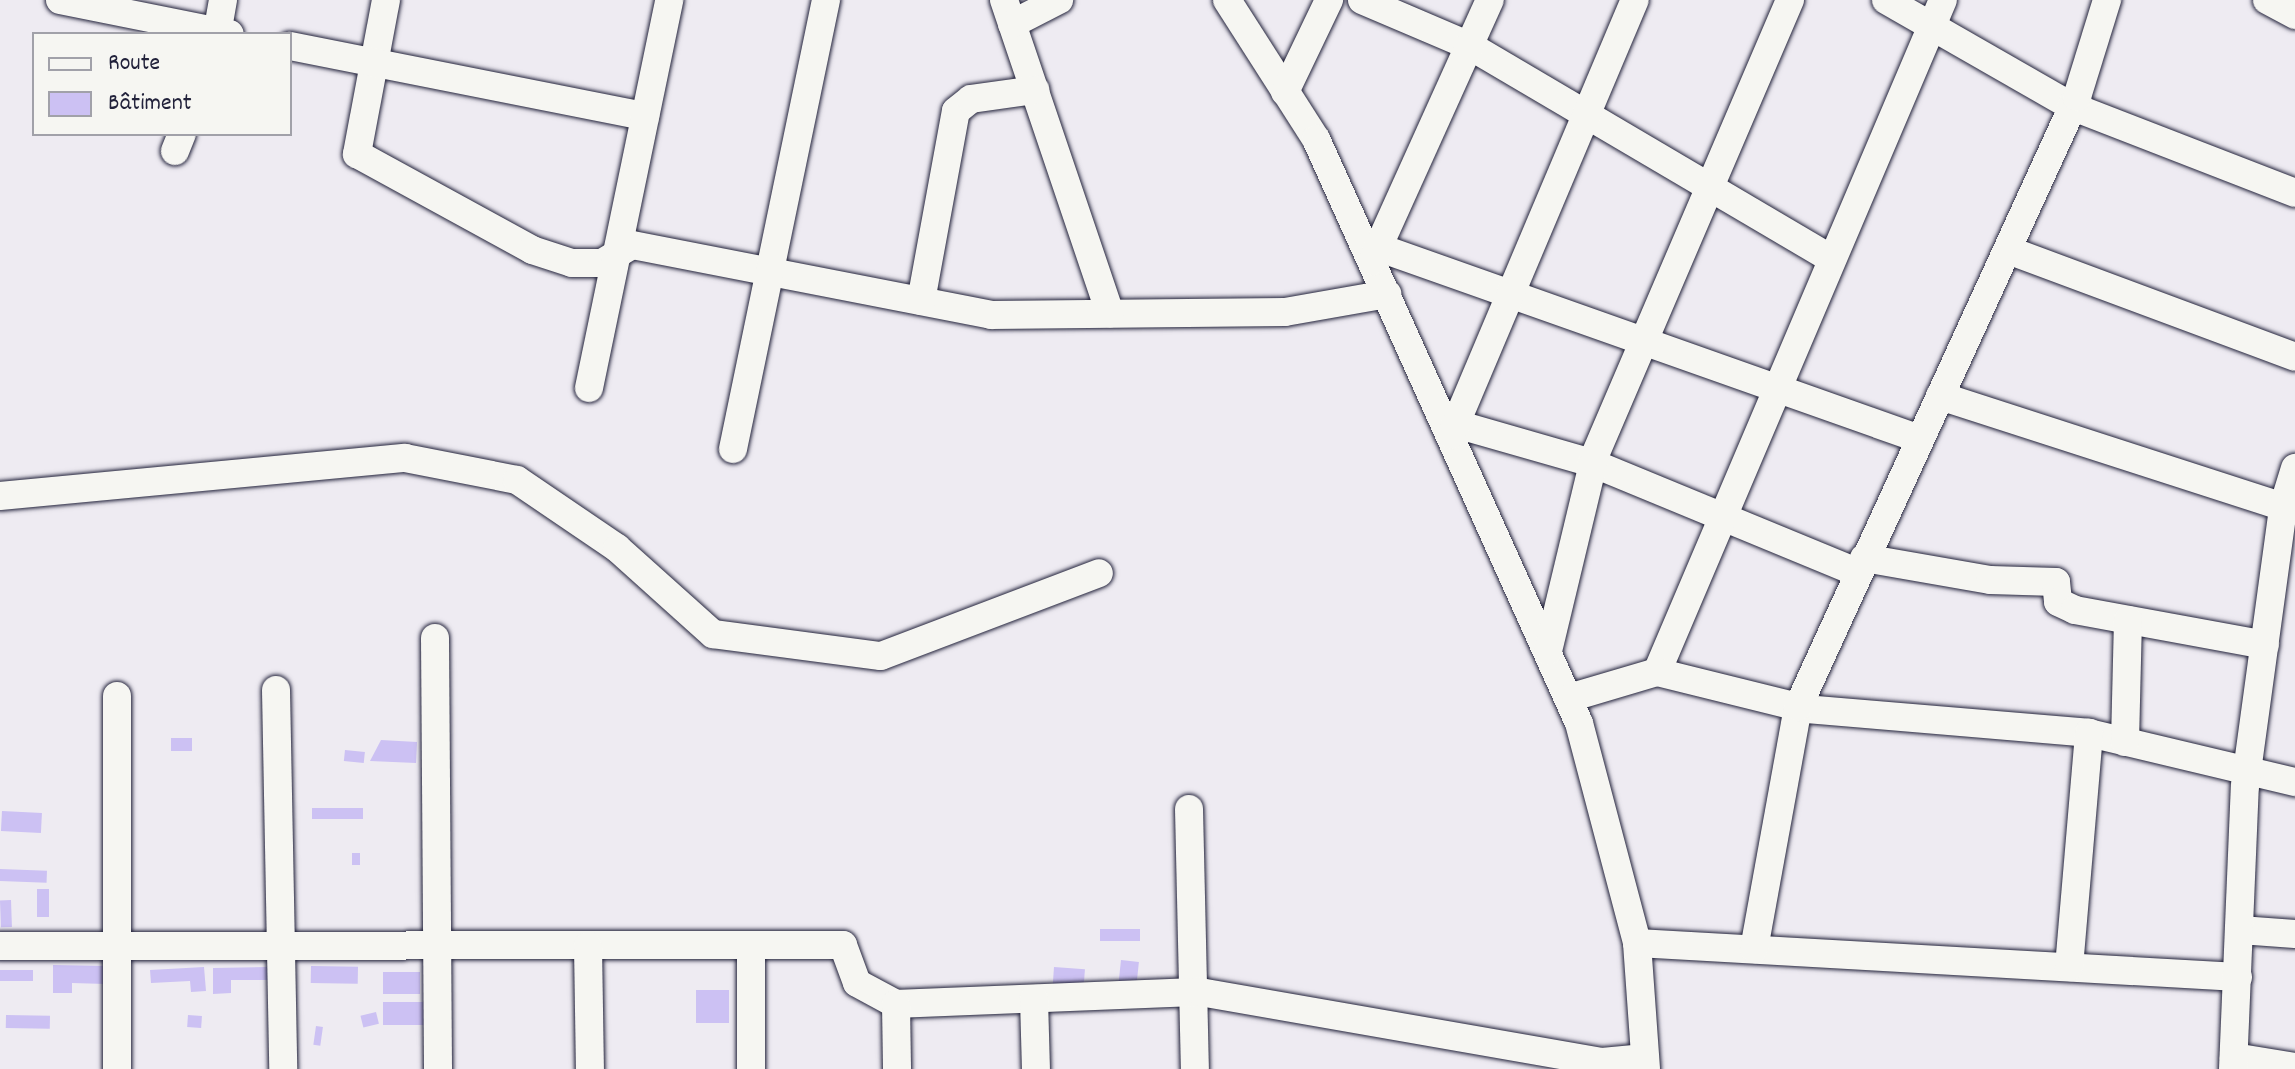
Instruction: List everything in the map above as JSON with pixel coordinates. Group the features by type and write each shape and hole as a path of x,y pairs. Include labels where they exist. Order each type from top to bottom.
{"street":[{"path":"64,0 216,32"},
{"path":"221,32 223,0"},
{"path":"386,0 357,154 532,250 572,263 617,254 632,245 991,315 1285,312 1387,294"},
{"path":"589,388 669,0"},
{"path":"733,449 826,0"},
{"path":"1059,0 1008,12 1110,314"},
{"path":"0,946 843,945 857,983 896,1004 1193,993 1602,1062 1646,1063 1637,943 1569,698 1454,429 1387,294 1376,254 1316,139 1227,0"},
{"path":"1285,92 1329,0"},
{"path":"1362,0 1470,46 1831,259"},
{"path":"1376,254 1490,0"},
{"path":"1454,429 1635,0"},
{"path":"1548,651 1592,463 1705,185 1790,0"},
{"path":"1886,0 1936,12 2071,106 2295,193"},
{"path":"1754,949 1798,707 1917,438 1940,396 2008,250 2071,106 2107,0"},
{"path":"1657,672 1936,12"},
{"path":"292,46 645,116"},
{"path":"921,301 956,111 971,99 1035,90"},
{"path":"2008,250 2295,357"},
{"path":"1376,254 1511,294 1917,438"},
{"path":"1940,396 2283,507"},
{"path":"1454,429 1592,463 1722,517 1860,565 1990,580 2041,579 2056,582 2058,602 2128,620 2265,645"},
{"path":"0,496 405,458 517,480 617,548 713,634 881,656 1099,573"},
{"path":"2295,468 2283,507 2282,607 2265,645 2248,772 2234,1063 2295,1067"},
{"path":"2125,742 2128,620"},
{"path":"435,638 438,1069"},
{"path":"1569,698 1657,672 1798,707 2089,733 2295,782"},
{"path":"276,690 283,1069"},
{"path":"117,696 117,1069"},
{"path":"2069,967 2089,733"},
{"path":"1189,809 1195,1069"},
{"path":"2240,930 2295,934"},
{"path":"1637,943 2238,977"},
{"path":"751,945 751,1069"},
{"path":"588,946 590,1069"},
{"path":"1034,999 1036,1069"},
{"path":"896,1004 897,1069"}],"building":[{"path":"171,738 192,738 192,751 171,751"},
{"path":"381,740 417,742 416,763 370,761"},
{"path":"345,750 365,752 364,763 344,761"},
{"path":"312,808 363,808 363,819 312,819"},
{"path":"2,811 42,813 41,833 1,831"},
{"path":"352,853 360,853 360,865 352,865"},
{"path":"0,869 47,871 47,883 0,881"},
{"path":"37,889 49,889 49,917 37,917"},
{"path":"0,900 11,900 12,927 1,927"},
{"path":"1100,929 1140,929 1140,941 1100,941"},
{"path":"1121,960 1139,962 1136,988 1118,986"},
{"path":"53,965 106,966 106,984 72,983 72,993 53,993"},
{"path":"311,966 358,967 358,984 311,983"},
{"path":"204,967 206,991 191,992 190,981 151,983 150,970"},
{"path":"269,967 269,980 231,980 231,993 213,994 213,968"},
{"path":"1054,967 1085,969 1083,990 1053,988"},
{"path":"0,970 33,970 33,981 0,981"},
{"path":"383,972 420,972 420,994 383,994"},
{"path":"696,990 729,990 729,1023 696,1023"},
{"path":"383,1002 426,1002 426,1025 383,1025"},
{"path":"376,1012 379,1024 363,1028 360,1016"},
{"path":"6,1015 50,1016 50,1029 6,1028"},
{"path":"188,1015 202,1016 201,1028 187,1027"},
{"path":"316,1026 323,1027 320,1046 313,1045"}]}
